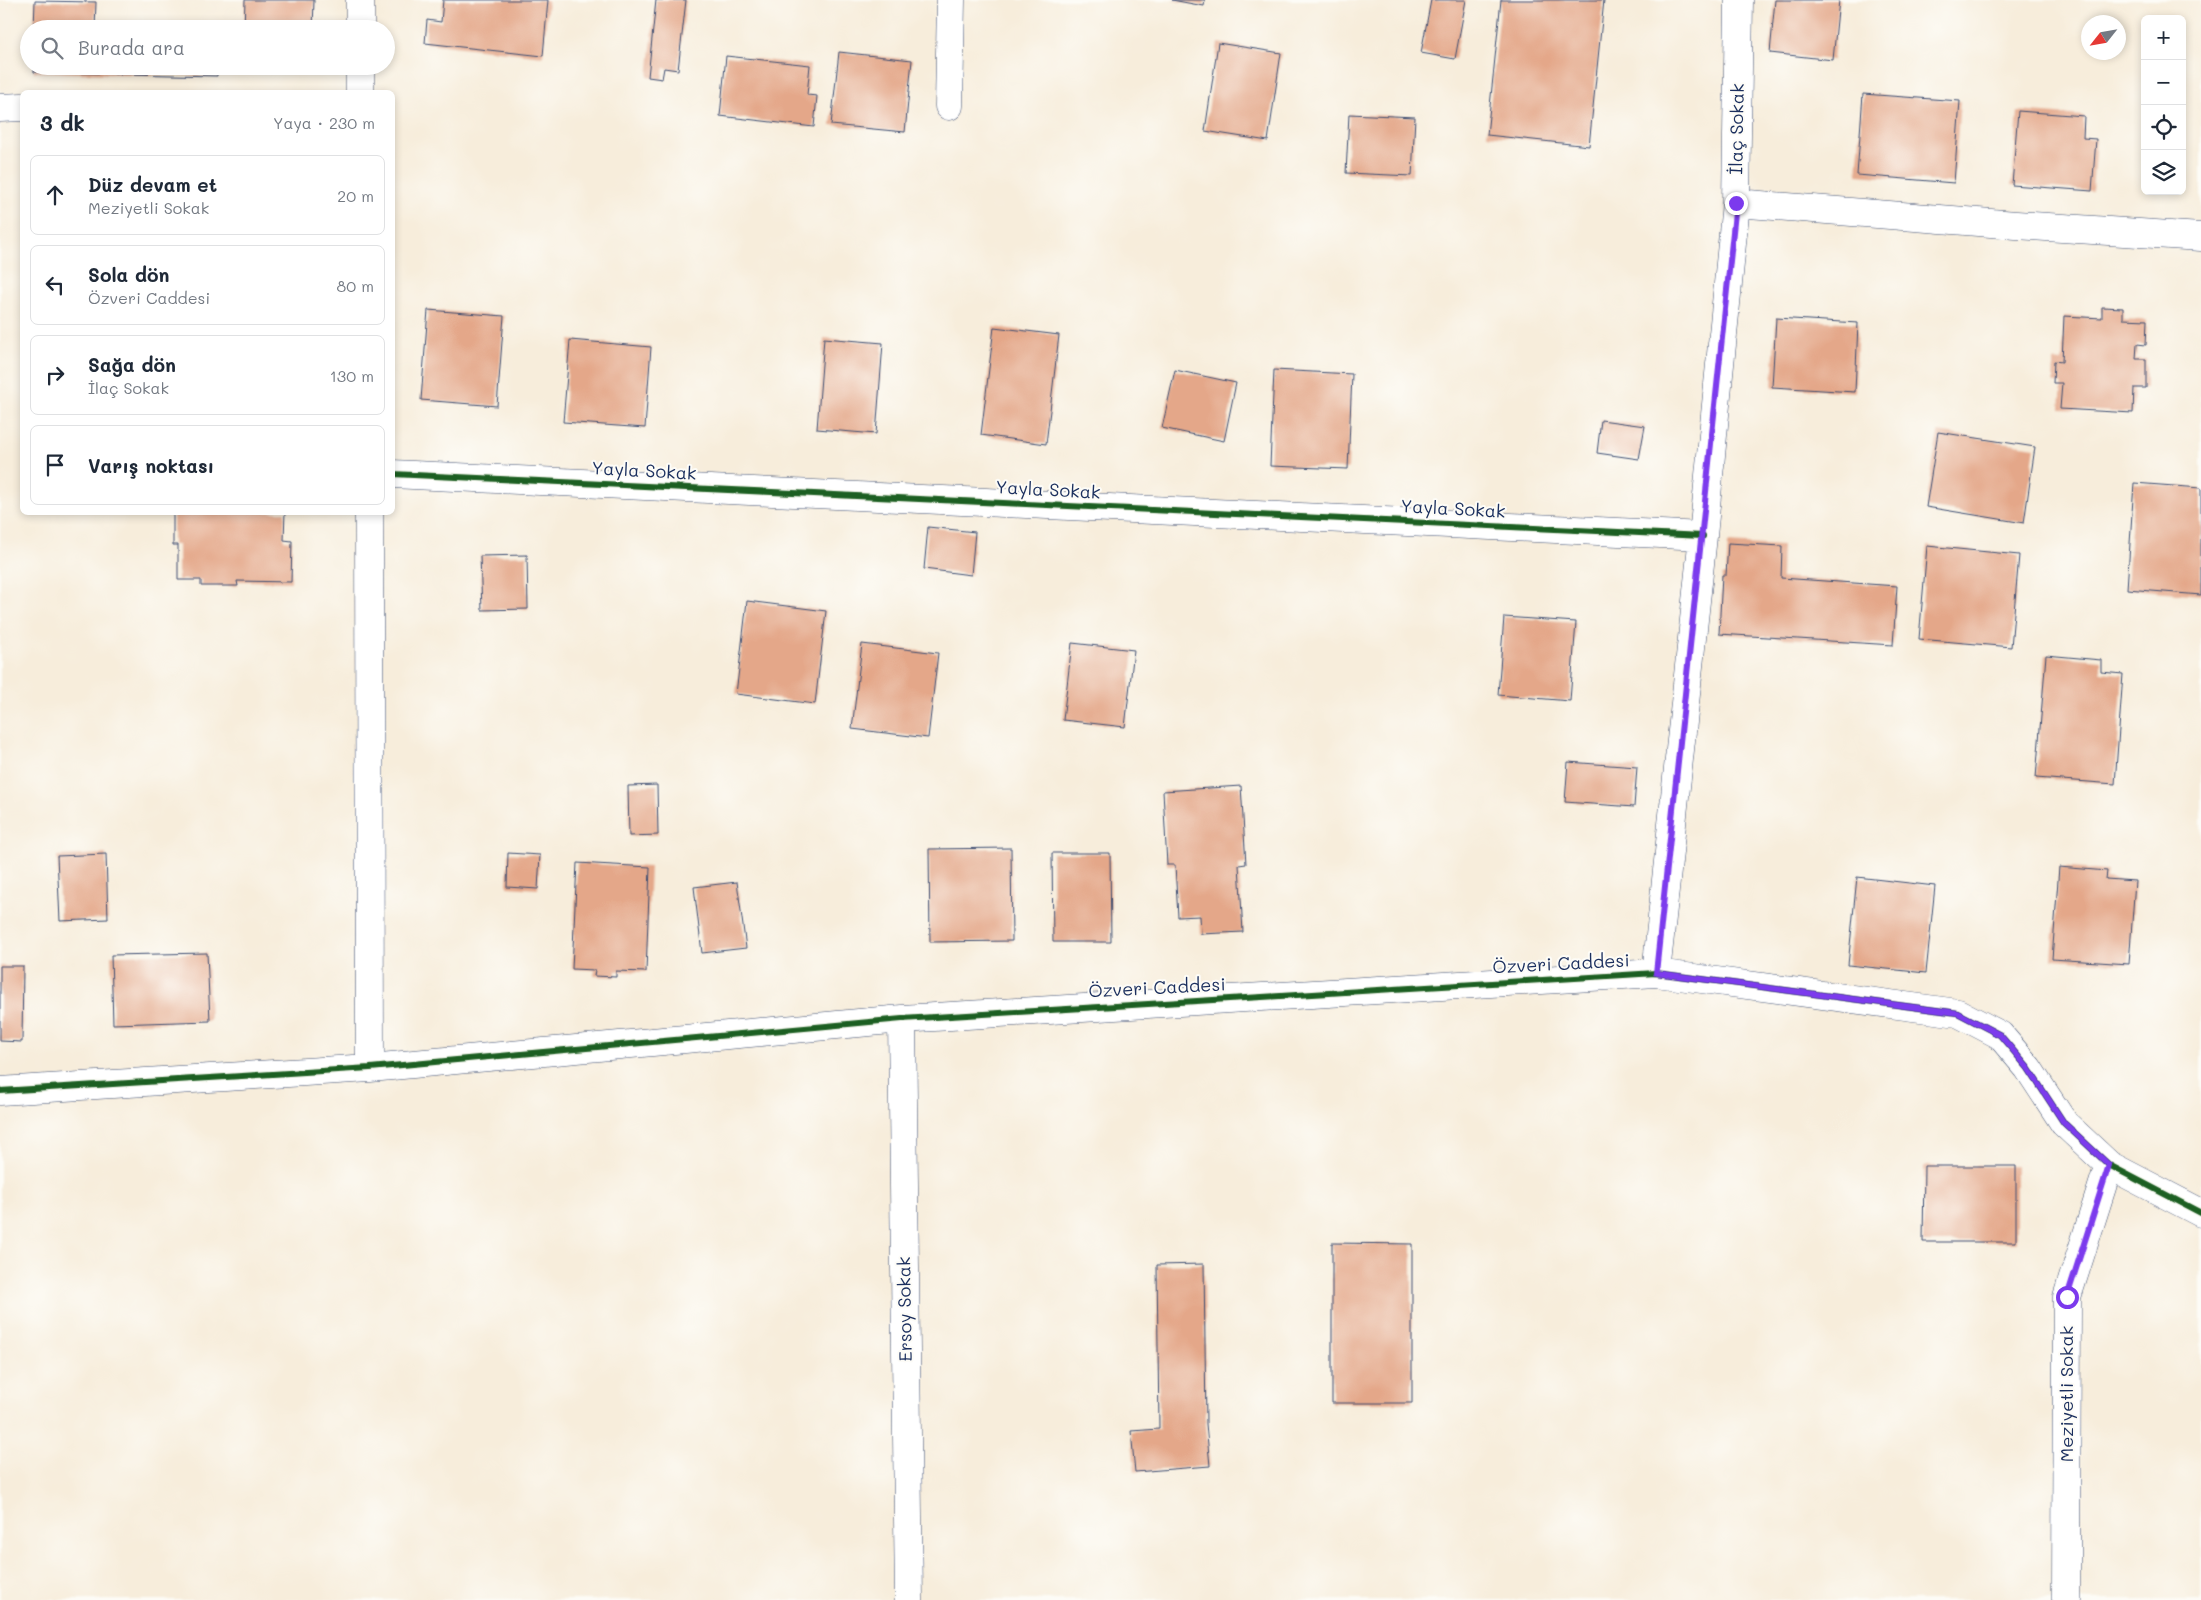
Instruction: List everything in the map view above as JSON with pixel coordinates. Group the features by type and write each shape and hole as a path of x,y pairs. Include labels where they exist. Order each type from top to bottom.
{"street":[{"path":"360,0 360,20"},
{"path":"950,106 951,0"},
{"name":"İlaç Sokak","path":"1656,973 1703,536 1736,203 1739,0"},
{"path":"360,75 360,90"},
{"path":"0,108 20,107"},
{"path":"1736,203 2016,225 2201,237"},
{"name":"Yayla Sokak","path":"395,474 1703,536"},
{"path":"369,515 370,1068"},
{"name":"Özveri Caddesi","path":"0,1091 370,1068 902,1018 1656,973 1958,1013 2000,1035 2028,1068 2064,1123 2109,1165 2200,1206"},
{"name":"Ersoy Sokak","path":"902,1018 909,1600"},
{"name":"Meziyetli Sokak","path":"2066,1600 2067,1297 2109,1165"}],"building":[{"path":"245,0 314,0 313,20 244,20"},
{"path":"443,0 548,0 543,56 425,43 427,20 441,22"},
{"path":"656,0 686,0 678,70 664,68 662,79 648,77"},
{"path":"1172,0 1205,0 1204,6"},
{"path":"1431,0 1466,0 1455,59 1421,53"},
{"path":"1501,0 1604,0 1589,146 1487,135"},
{"path":"1775,0 1839,0 1833,60 1770,53"},
{"path":"35,1 96,2 95,20 34,20"},
{"path":"1218,43 1281,53 1268,141 1205,131"},
{"path":"839,52 912,60 905,132 831,125"},
{"path":"726,56 810,65 807,95 817,96 814,127 720,116"},
{"path":"171,75 217,75 217,76"},
{"path":"1863,94 1960,101 1954,183 1857,175"},
{"path":"2018,111 2084,116 2083,138 2096,139 2092,191 2012,185"},
{"path":"1349,114 1415,117 1412,176 1346,173"},
{"path":"2102,307 2123,308 2123,319 2147,320 2146,345 2137,344 2136,359 2146,359 2146,388 2134,388 2133,413 2060,409 2062,383 2053,383 2054,361 2062,362 2064,316 2102,318"},
{"path":"428,310 504,316 497,406 421,400"},
{"path":"1776,318 1858,323 1855,392 1772,387"},
{"path":"994,327 1059,335 1046,444 981,435"},
{"path":"824,338 883,343 876,434 817,429"},
{"path":"570,340 651,347 645,428 563,422"},
{"path":"1175,370 1236,383 1224,441 1162,428"},
{"path":"1274,370 1352,374 1348,469 1270,466"},
{"path":"1601,420 1645,426 1639,459 1597,453"},
{"path":"1938,432 2035,447 2024,523 1926,507"},
{"path":"2134,483 2201,488 2201,595 2127,589"},
{"path":"173,515 285,515 284,540 292,541 291,582 237,581 238,586 201,586 201,580 178,580 178,545 173,545"},
{"path":"928,527 975,532 971,575 924,569"},
{"path":"1728,543 1782,546 1781,578 1897,586 1893,645 1719,634 1722,575 1726,575"},
{"path":"1927,546 2019,555 2011,647 1919,639"},
{"path":"527,555 528,609 482,610 480,556"},
{"path":"747,601 826,611 815,704 736,694"},
{"path":"1504,617 1576,622 1570,701 1498,695"},
{"path":"1072,643 1134,650 1125,727 1063,720"},
{"path":"862,644 938,653 928,738 852,729"},
{"path":"2046,655 2101,660 2101,672 2123,674 2115,784 2036,778"},
{"path":"1568,762 1637,767 1634,807 1565,802"},
{"path":"657,785 658,835 629,836 628,786"},
{"path":"1241,786 1246,864 1239,865 1243,932 1201,934 1200,916 1178,917 1175,865 1167,865 1163,791"},
{"path":"1011,848 1012,941 930,942 929,849"},
{"path":"508,853 540,855 538,889 507,887"},
{"path":"1052,853 1110,853 1111,942 1053,942"},
{"path":"106,854 108,919 60,921 57,856"},
{"path":"577,863 650,867 646,972 616,971 616,977 594,976 595,970 572,969"},
{"path":"2059,867 2107,871 2106,879 2135,881 2129,964 2052,959"},
{"path":"1857,877 1935,886 1926,973 1848,965"},
{"path":"737,882 746,948 702,953 694,887"},
{"path":"207,953 210,1021 113,1024 111,955"},
{"path":"0,966 23,966 22,1042 0,1041"},
{"path":"1924,1166 2016,1166 2016,1242 1923,1242"},
{"path":"1332,1243 1412,1244 1412,1403 1332,1403"},
{"path":"1204,1264 1206,1424 1210,1466 1135,1472 1131,1431 1159,1429 1157,1265"}],"cycle path":[{"path":"395,474 1703,536"},
{"path":"0,1091 370,1068 902,1019 1656,973 1958,1013 2000,1035 2028,1068 2064,1123 2109,1165 2201,1213"}],"route":[{"path":"1736,203 1703,536 1656,973 1958,1013 2000,1035 2028,1068 2064,1123 2109,1165 2067,1297"}]}
